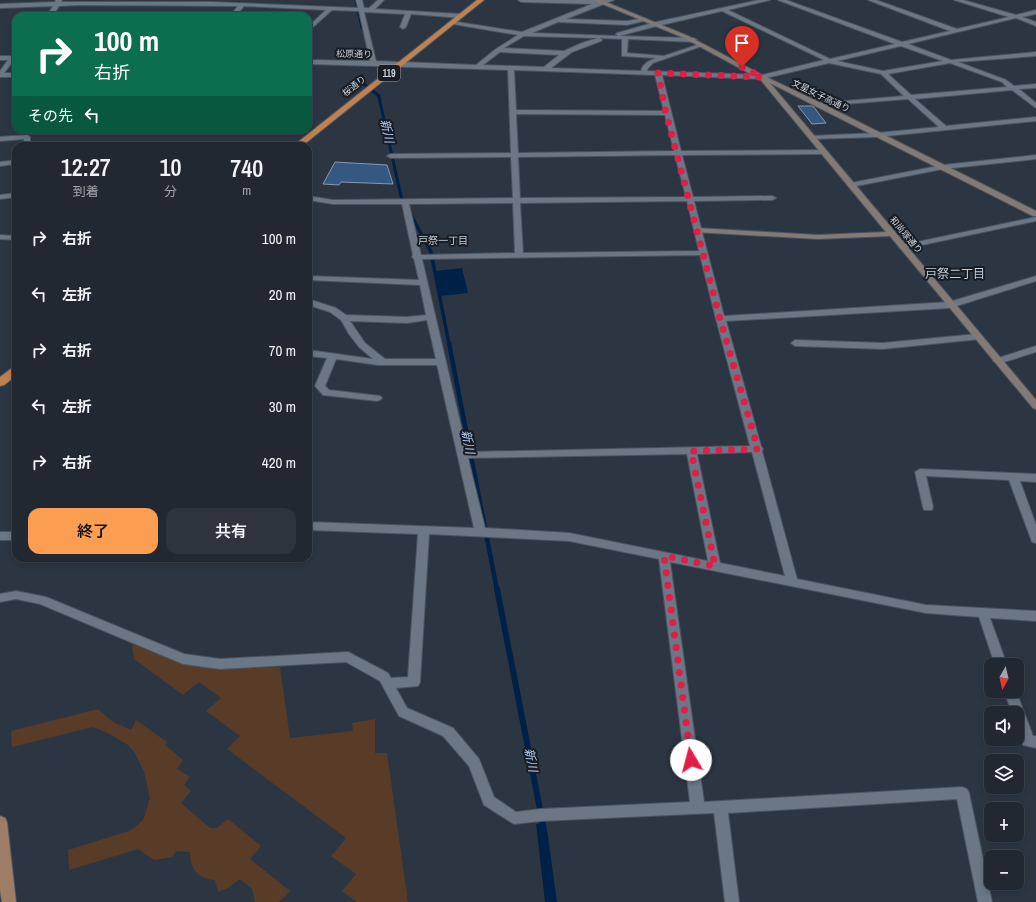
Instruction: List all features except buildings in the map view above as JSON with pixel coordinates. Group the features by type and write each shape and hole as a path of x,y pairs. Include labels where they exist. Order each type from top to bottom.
{"highway":[{"name":"桜通り","path":"302,142 481,0"},
{"path":"0,382 12,373"}],"main road":[{"path":"0,822 9,902"}],"street":[{"path":"359,0 373,63"},
{"path":"371,10 381,0"},
{"path":"521,0 611,0"},
{"path":"546,69 555,59 588,43 656,24 767,0"},
{"path":"781,0 1004,81 1036,106"},
{"path":"871,0 957,31"},
{"path":"957,0 1036,24"},
{"path":"478,66 498,50 523,34 599,1"},
{"name":"文星女子高通り","path":"599,1 694,40 762,77 821,105 1036,214"},
{"path":"0,6 58,2 242,5 361,9 460,16"},
{"path":"53,12 58,2"},
{"path":"236,12 242,5"},
{"path":"312,26 331,8"},
{"path":"724,10 832,62 883,73 953,62 1036,54"},
{"path":"403,27 409,12"},
{"name":"松原通り","path":"312,62 478,66 762,77 832,62 1036,12"},
{"path":"556,20 627,23 645,20"},
{"path":"453,22 523,34 694,40"},
{"path":"625,38 624,55 668,57"},
{"path":"644,72 648,65 702,45"},
{"path":"498,50 565,53"},
{"path":"0,58 12,58"},
{"path":"0,75 12,60"},
{"path":"511,68 519,256"},
{"path":"658,73 666,113 690,199 720,319 758,449 792,582"},
{"path":"883,73 943,127"},
{"path":"0,75 12,75"},
{"name":"和尚塚通り","path":"762,77 950,305 1036,406"},
{"path":"821,105 1036,86"},
{"path":"514,112 666,113"},
{"path":"811,137 878,134 1036,119"},
{"path":"0,139 27,137 27,142"},
{"path":"390,156 823,152"},
{"path":"851,185 944,167 1036,156"},
{"path":"0,164 12,162"},
{"path":"0,197 12,196"},
{"path":"312,199 333,202 404,202 772,198"},
{"path":"404,202 480,532"},
{"path":"903,247 1036,219"},
{"path":"697,230 818,237 892,234"},
{"path":"0,237 12,238"},
{"path":"416,257 703,253"},
{"path":"312,278 422,284"},
{"path":"720,319 950,305 1036,278"},
{"path":"312,303 333,310 344,318 353,334 362,345 383,362"},
{"path":"344,318 407,320 430,317"},
{"path":"795,342 854,346 883,346 977,337"},
{"path":"998,361 1036,349"},
{"path":"312,353 383,362 441,362"},
{"path":"333,356 320,386 326,393 378,398"},
{"path":"463,455 758,449"},
{"path":"691,451 715,566"},
{"path":"928,507 920,472 1036,478"},
{"path":"1013,477 1036,539"},
{"path":"312,526 480,532 569,537 926,609 1036,616"},
{"path":"387,683 414,682 424,531"},
{"path":"0,536 12,536"},
{"path":"664,556 698,808"},
{"path":"0,598 16,595 42,600 183,659 220,664 348,657 384,677 403,712 448,732 474,763 489,802 514,818 541,815 720,807 962,793 985,902"},
{"path":"983,613 999,658"},
{"path":"1013,698 1028,741 1036,742"},
{"path":"720,807 732,902"}],"shaded area":[{"path":"132,644 185,662 243,667 280,667 290,738 353,731 352,723 375,719 375,753 387,753 408,902 357,902 342,891 356,874 331,856 346,838 227,749 240,736 206,711 221,698 199,682 183,695 134,659"},
{"path":"98,709 113,722 131,730 136,720 167,742 165,745 183,760 177,769 190,777 184,785 191,791 181,803 210,828 217,828 228,819 261,846 250,859 290,891 279,902 255,902 252,889 240,879 228,888 218,892 215,880 204,878 193,868 190,852 176,851 172,857 154,860 138,849 69,870 68,850 129,831 138,825 144,818 150,798 144,772 135,753 128,745 108,733 93,727 12,747 11,731"}],"water":[{"path":"377,95 380,95 403,198 400,199"},
{"path":"462,268 468,293 441,296 435,271"},
{"path":"544,823 552,902 545,902 536,824"}],"waterway":[{"name":"新川","path":"356,0 362,28"},
{"name":"新川","path":"362,76 360,81 379,96 380,100"},
{"name":"新川","path":"410,213 431,252 449,344"},
{"name":"新川","path":"449,343 497,590"},
{"name":"新川","path":"497,589 544,830 554,902"}],"district":[{"name":"戸祭一丁目","path":"443,240"},
{"name":"戸祭二丁目","path":"955,274"}],"route":[{"path":"691,760 664,556 715,566 691,451 758,449 720,319 690,199 666,113 658,73 762,77 742,67"}]}
